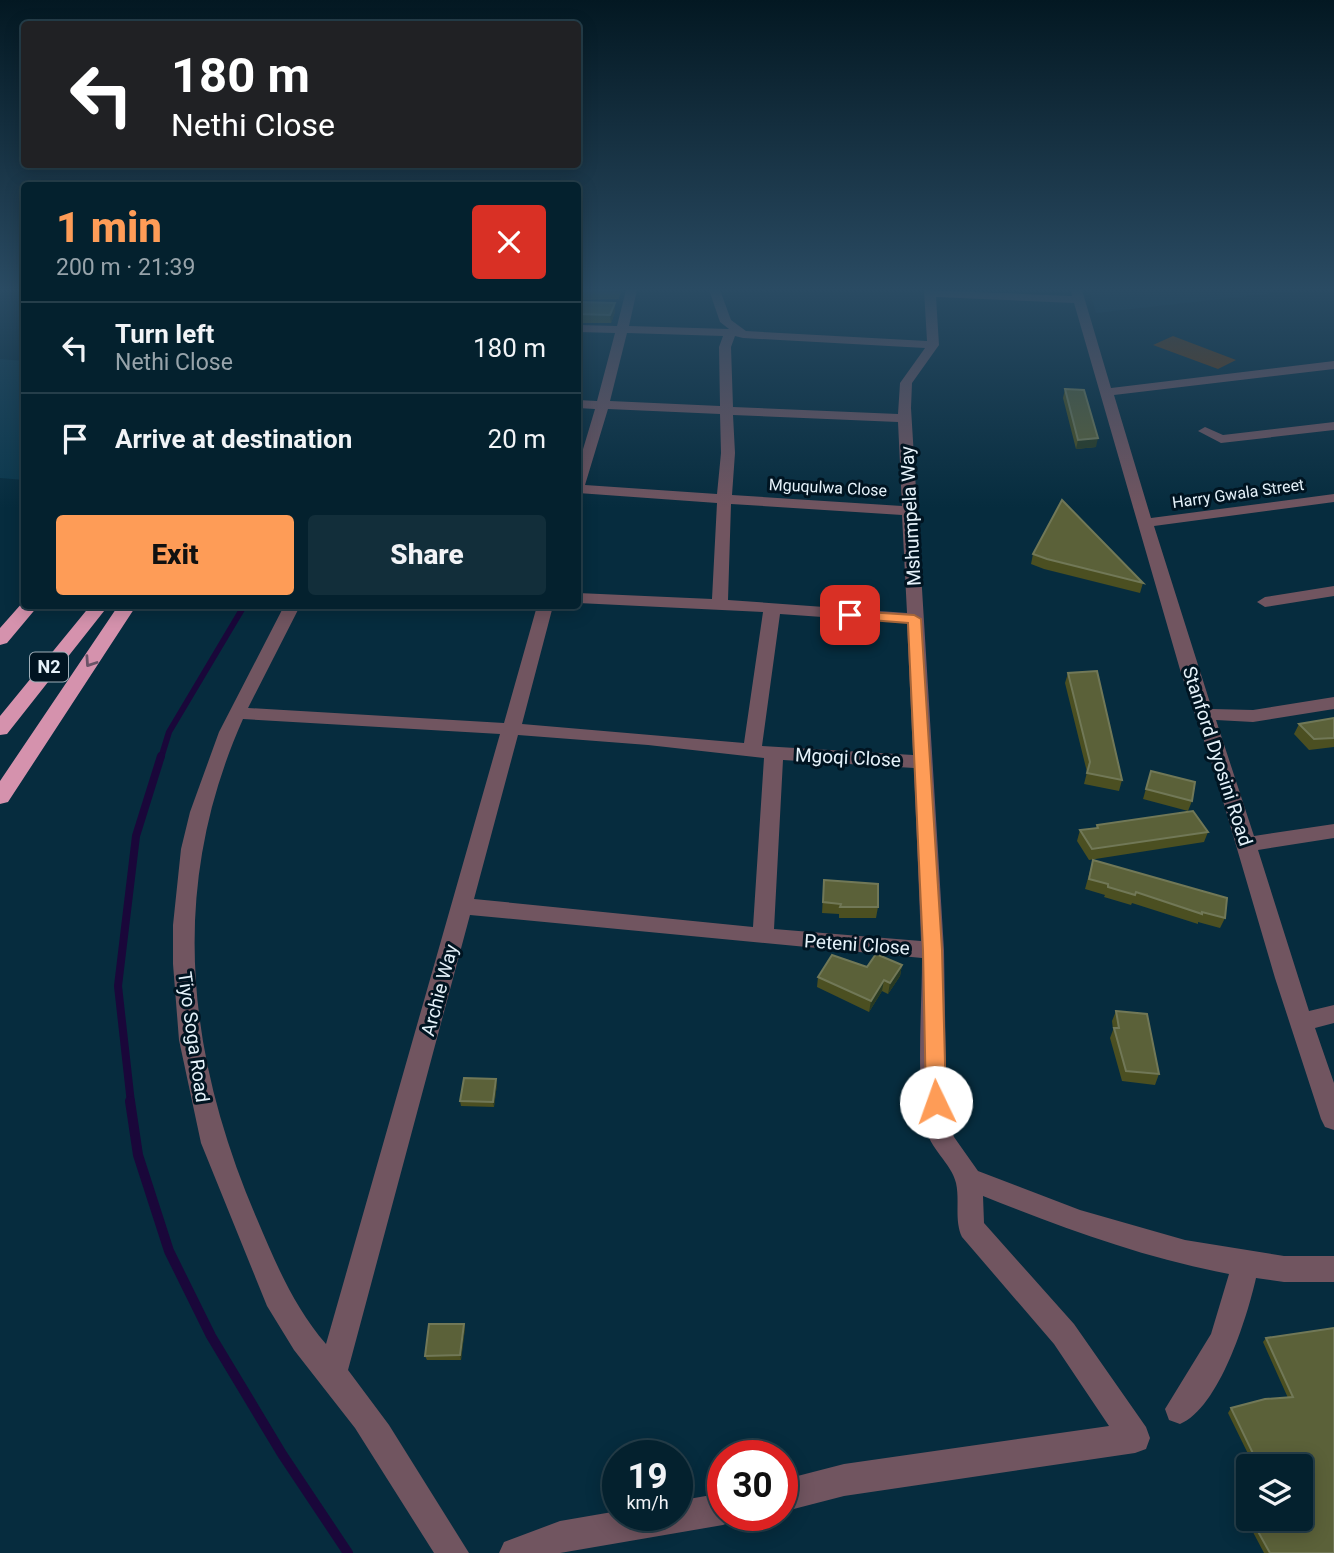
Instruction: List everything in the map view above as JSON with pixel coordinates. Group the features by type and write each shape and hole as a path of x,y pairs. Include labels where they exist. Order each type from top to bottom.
{"highway":[{"path":"0,622 21,602"},
{"path":"0,639 26,609"},
{"name":"N2","path":"0,729 97,609"},
{"path":"0,797 125,609"}],"street":[{"path":"581,477 615,362"},
{"path":"720,604 724,499 729,453 725,362"},
{"name":"Mshumpela Way","path":"921,362 906,383 905,418 933,950 938,1128 953,1157 969,1179"},
{"name":"Stanford Dyosini Road","path":"1098,362 1205,715 1334,1119"},
{"path":"1107,392 1334,365"},
{"path":"581,404 905,418"},
{"path":"1205,431 1221,439 1334,426"},
{"name":"Mguqulwa Close","path":"581,487 910,511"},
{"name":"Harry Gwala Street","path":"1146,523 1334,498"},
{"path":"1265,602 1334,591"},
{"path":"581,598 720,604 914,619"},
{"name":"Tiyo Soga Road","path":"290,609 237,713 211,775 192,846 186,893 183,960 188,1021 206,1115 231,1189 278,1297 302,1337 332,1375"},
{"name":"Archie Way","path":"332,1375 544,609"},
{"path":"752,751 772,610"},
{"path":"1205,715 1253,716 1334,703"},
{"name":"Mgoqi Close","path":"237,713 511,729 648,739 774,753 922,762"},
{"path":"772,937 774,753"},
{"path":"1247,844 1334,831"},
{"name":"Peteni Close","path":"462,906 933,950"},
{"path":"1302,1022 1334,1014"},
{"path":"798,1492 845,1480 1135,1438 1064,1334 971,1228 969,1179 1080,1222 1185,1253 1284,1269 1334,1269"},
{"path":"1180,1409 1205,1379 1221,1351 1229,1332 1245,1264"},
{"path":"332,1375 351,1398 453,1553"},
{"path":"515,1553 560,1537 707,1512"}],"shaded area":[{"path":"0,362 21,362 21,480 0,478"},
{"path":"1200,362 1231,362 1218,369"}],"building":[{"path":"1065,389 1084,390 1098,438 1078,440"},
{"path":"1062,500 1143,583 1033,554"},
{"path":"1097,671 1122,780 1087,773 1090,762 1068,673"},
{"path":"1334,718 1334,738 1314,739 1299,724"},
{"path":"1151,771 1195,782 1192,801 1146,789"},
{"path":"1193,811 1208,832 1092,849 1080,830 1098,828 1097,825"},
{"path":"1093,860 1227,898 1225,918 1202,914 1136,892 1135,895 1089,879"},
{"path":"824,880 878,884 878,907 840,907 841,904 823,902"},
{"path":"876,954 902,965 890,983 884,980 871,1001 818,977 832,955 867,967"},
{"path":"1116,1011 1147,1014 1159,1074 1126,1071 1114,1028 1119,1028"},
{"path":"464,1078 496,1079 493,1102 460,1101"},
{"path":"429,1324 464,1324 460,1355 425,1356"},
{"path":"1334,1328 1334,1553 1270,1553 1258,1531 1313,1531 1313,1454 1253,1454 1231,1408 1265,1399 1293,1397 1266,1338"}],"waterway":[{"path":"161,758 169,732 242,609"},
{"path":"131,1103 118,986 136,836 161,756"},
{"path":"130,1101 138,1155 169,1251 211,1336 282,1454 348,1553"}],"route":[{"path":"850,615 914,619 933,950 936,1102"}]}
